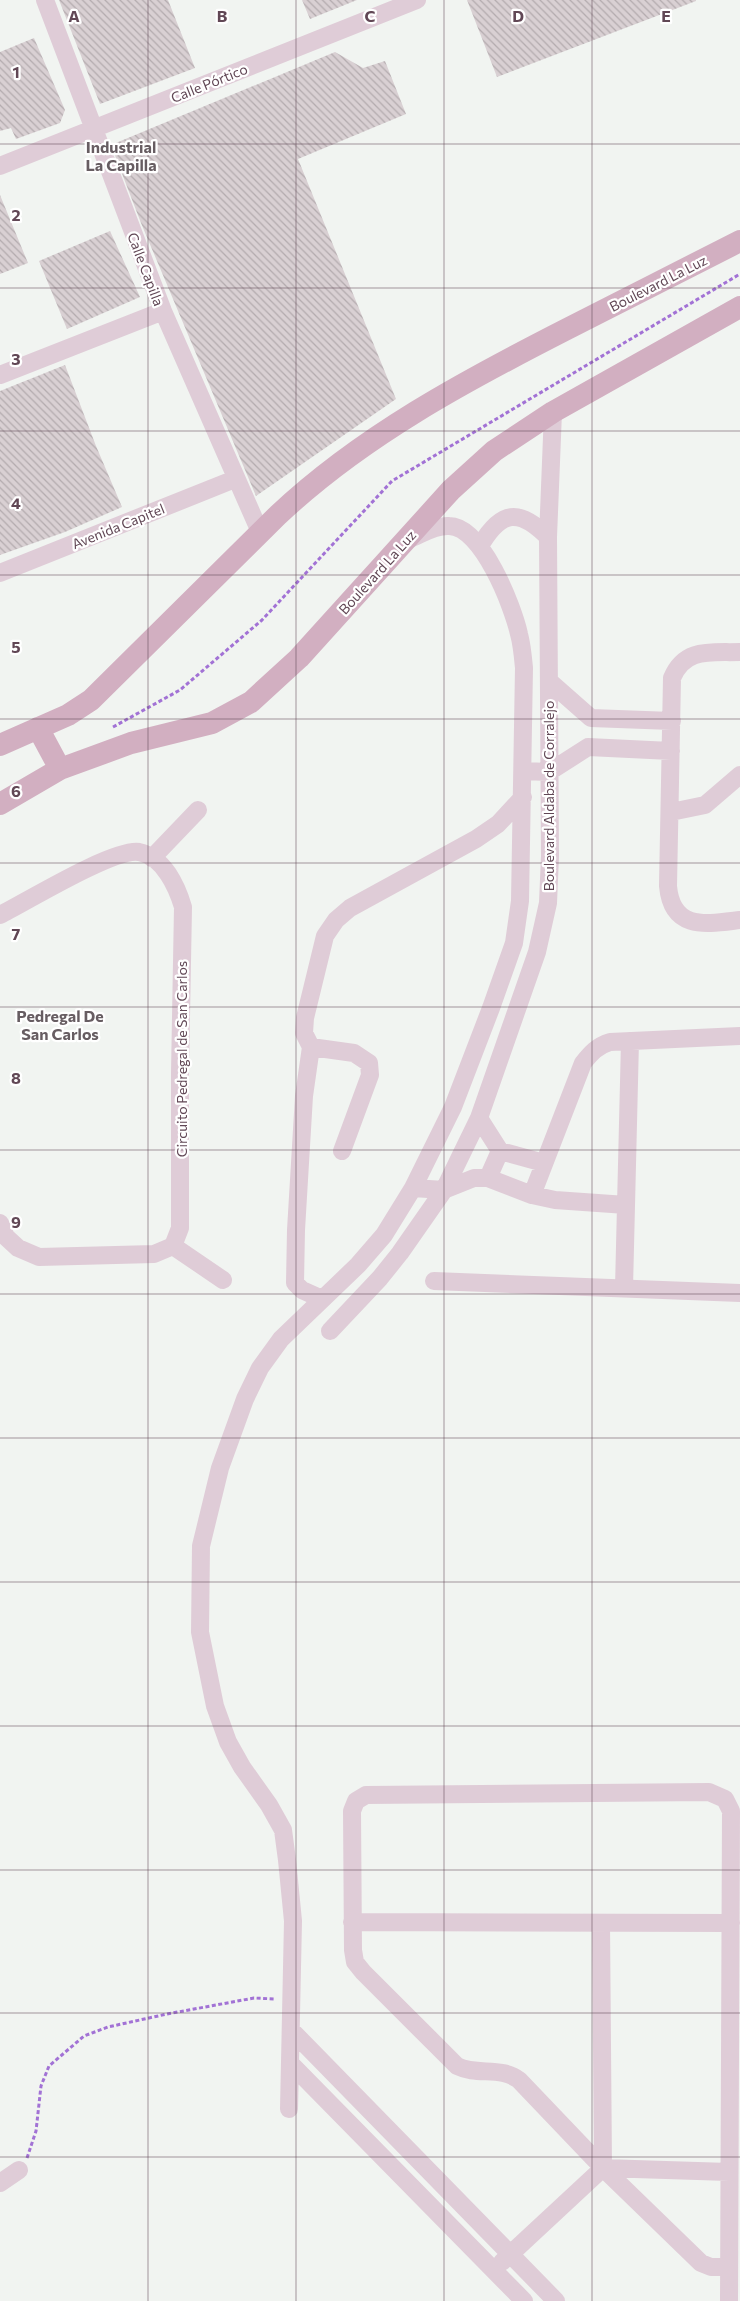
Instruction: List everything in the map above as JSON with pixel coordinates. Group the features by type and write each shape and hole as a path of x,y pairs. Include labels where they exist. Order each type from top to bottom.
{"main road":[{"name":"Boulevard La Luz","path":"0,745 68,714 91,700 260,532 307,488 350,454 390,428 516,355 740,241"},
{"name":"Boulevard La Luz","path":"0,804 60,768 131,743 212,723 251,702 298,658 469,473 494,451 553,412 740,307"},
{"path":"38,728 60,768"}],"street":[{"name":"Calle Capilla","path":"46,0 92,129 162,311 260,532"},
{"name":"Calle Pórtico","path":"0,166 417,0"},
{"path":"0,375 162,311"},
{"name":"Boulevard Aldaba de Corralejo","path":"330,1331 390,1266 444,1190 478,1118 537,952 548,903 550,856 548,537 553,412"},
{"name":"Avenida Capitel","path":"0,573 235,479"},
{"path":"480,546 495,524 505,518 515,516 525,518 548,537"},
{"name":"Boulevard Aldaba de Corralejo","path":"289,2109 293,2000 293,1921 283,1830 228,1742 215,1706 200,1632 201,1546 220,1468 245,1399 260,1368 282,1339 358,1265 384,1235 413,1188 452,1107 514,943 520,901 524,668 519,634 504,590 480,546 464,530 450,525 436,528 404,542"},
{"path":"740,652 694,654 682,661 672,678 671,812 668,886 670,899 682,917 700,924 740,920"},
{"path":"549,681 591,718 672,721"},
{"path":"588,747 591,718"},
{"path":"523,771 549,772 588,747 671,750"},
{"path":"671,812 705,805 740,775"},
{"path":"322,1299 302,1290 295,1283 296,1230 304,1096 311,1047 304,1033 305,1018 325,936 336,920 350,908 476,839 498,824 523,797"},
{"path":"0,915 104,861 124,854 139,852 152,858 198,810"},
{"name":"Circuito Pedregal de San Carlos","path":"152,858 166,872 177,888 182,907 180,1228 173,1246"},
{"path":"532,1196 583,1063 601,1045 610,1042 740,1036"},
{"path":"624,1288 630,1041"},
{"path":"311,1047 354,1053 369,1063 370,1076 342,1152"},
{"path":"478,1118 500,1151 544,1163"},
{"path":"488,1178 500,1151"},
{"path":"413,1188 444,1190 474,1178 488,1178 532,1196 555,1200 626,1205"},
{"path":"2,1233 18,1248 39,1256 154,1254 173,1246 223,1280"},
{"path":"434,1281 740,1292"},
{"path":"729,2267 711,2267 701,2263 510,2074 467,2071 457,2066 363,1972 356,1962 353,1950 352,1811 356,1800 366,1795 710,1792 725,1799 731,1811 729,2301"},
{"path":"352,1922 731,1923"},
{"path":"600,1923 603,2168"},
{"path":"292,2031 556,2301"},
{"path":"291,2064 524,2301"},
{"path":"378,2153 395,2136"},
{"path":"494,2270 603,2168 729,2172"},
{"path":"0,2183 19,2170"}],"path":[{"path":"106,732 180,690 262,620 392,481 740,274"},
{"path":"19,2170 27,2160 36,2131 41,2086 50,2066 84,2036 108,2026 254,1998 293,2000"}],"building":[{"path":"59,0 168,0 195,68 100,104"},
{"path":"302,0 357,0 310,19"},
{"path":"467,0 696,0 696,1 497,77"},
{"path":"34,38 65,110 60,123 16,139 11,128 0,131 0,52"},
{"path":"335,52 363,68 385,61 406,114 298,159 396,399 256,496 141,223 111,145"},
{"path":"0,195 28,263 0,274"},
{"path":"110,231 140,297 67,329 39,261"},
{"path":"65,365 122,507 65,532 0,555 0,391"}],"district":[{"name":"Industrial La Capilla","path":"121,155"},
{"name":"Pedregal De San Carlos","path":"60,1024"}]}
